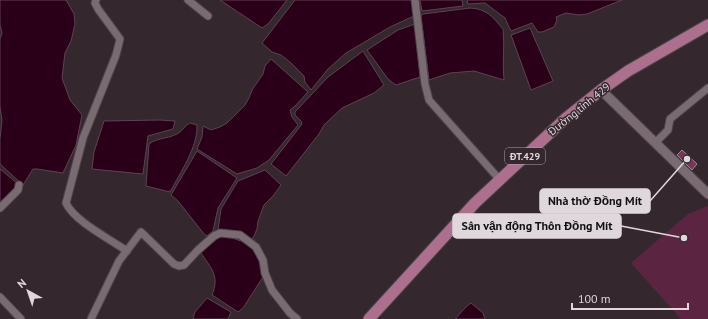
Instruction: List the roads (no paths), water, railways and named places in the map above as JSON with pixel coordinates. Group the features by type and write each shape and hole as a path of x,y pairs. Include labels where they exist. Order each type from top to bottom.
{"main road":[{"name":"Đường tỉnh 429","path":"369,319 475,203 566,118 628,71 708,25"}],"street":[{"path":"96,0 95,3 98,9 120,39 116,55 83,138 66,203 70,211 80,219 126,251"},
{"path":"188,0 208,16"},
{"path":"415,0 425,84 429,100 500,180"},
{"path":"656,142 668,130 670,119 708,88"},
{"path":"601,90 708,194"},
{"path":"0,208 18,190 19,184"},
{"path":"91,319 119,262 141,232 174,264 179,266 188,262 198,250 214,236 220,233 240,235 256,247 263,260 265,273 272,290 290,313 297,319"},
{"path":"0,297 21,319"}],"place":[{"name":"Nhà thờ Đồng Mít","path":"687,159"},
{"name":"Sân vận động Thôn Đồng Mít","path":"684,238"}]}
